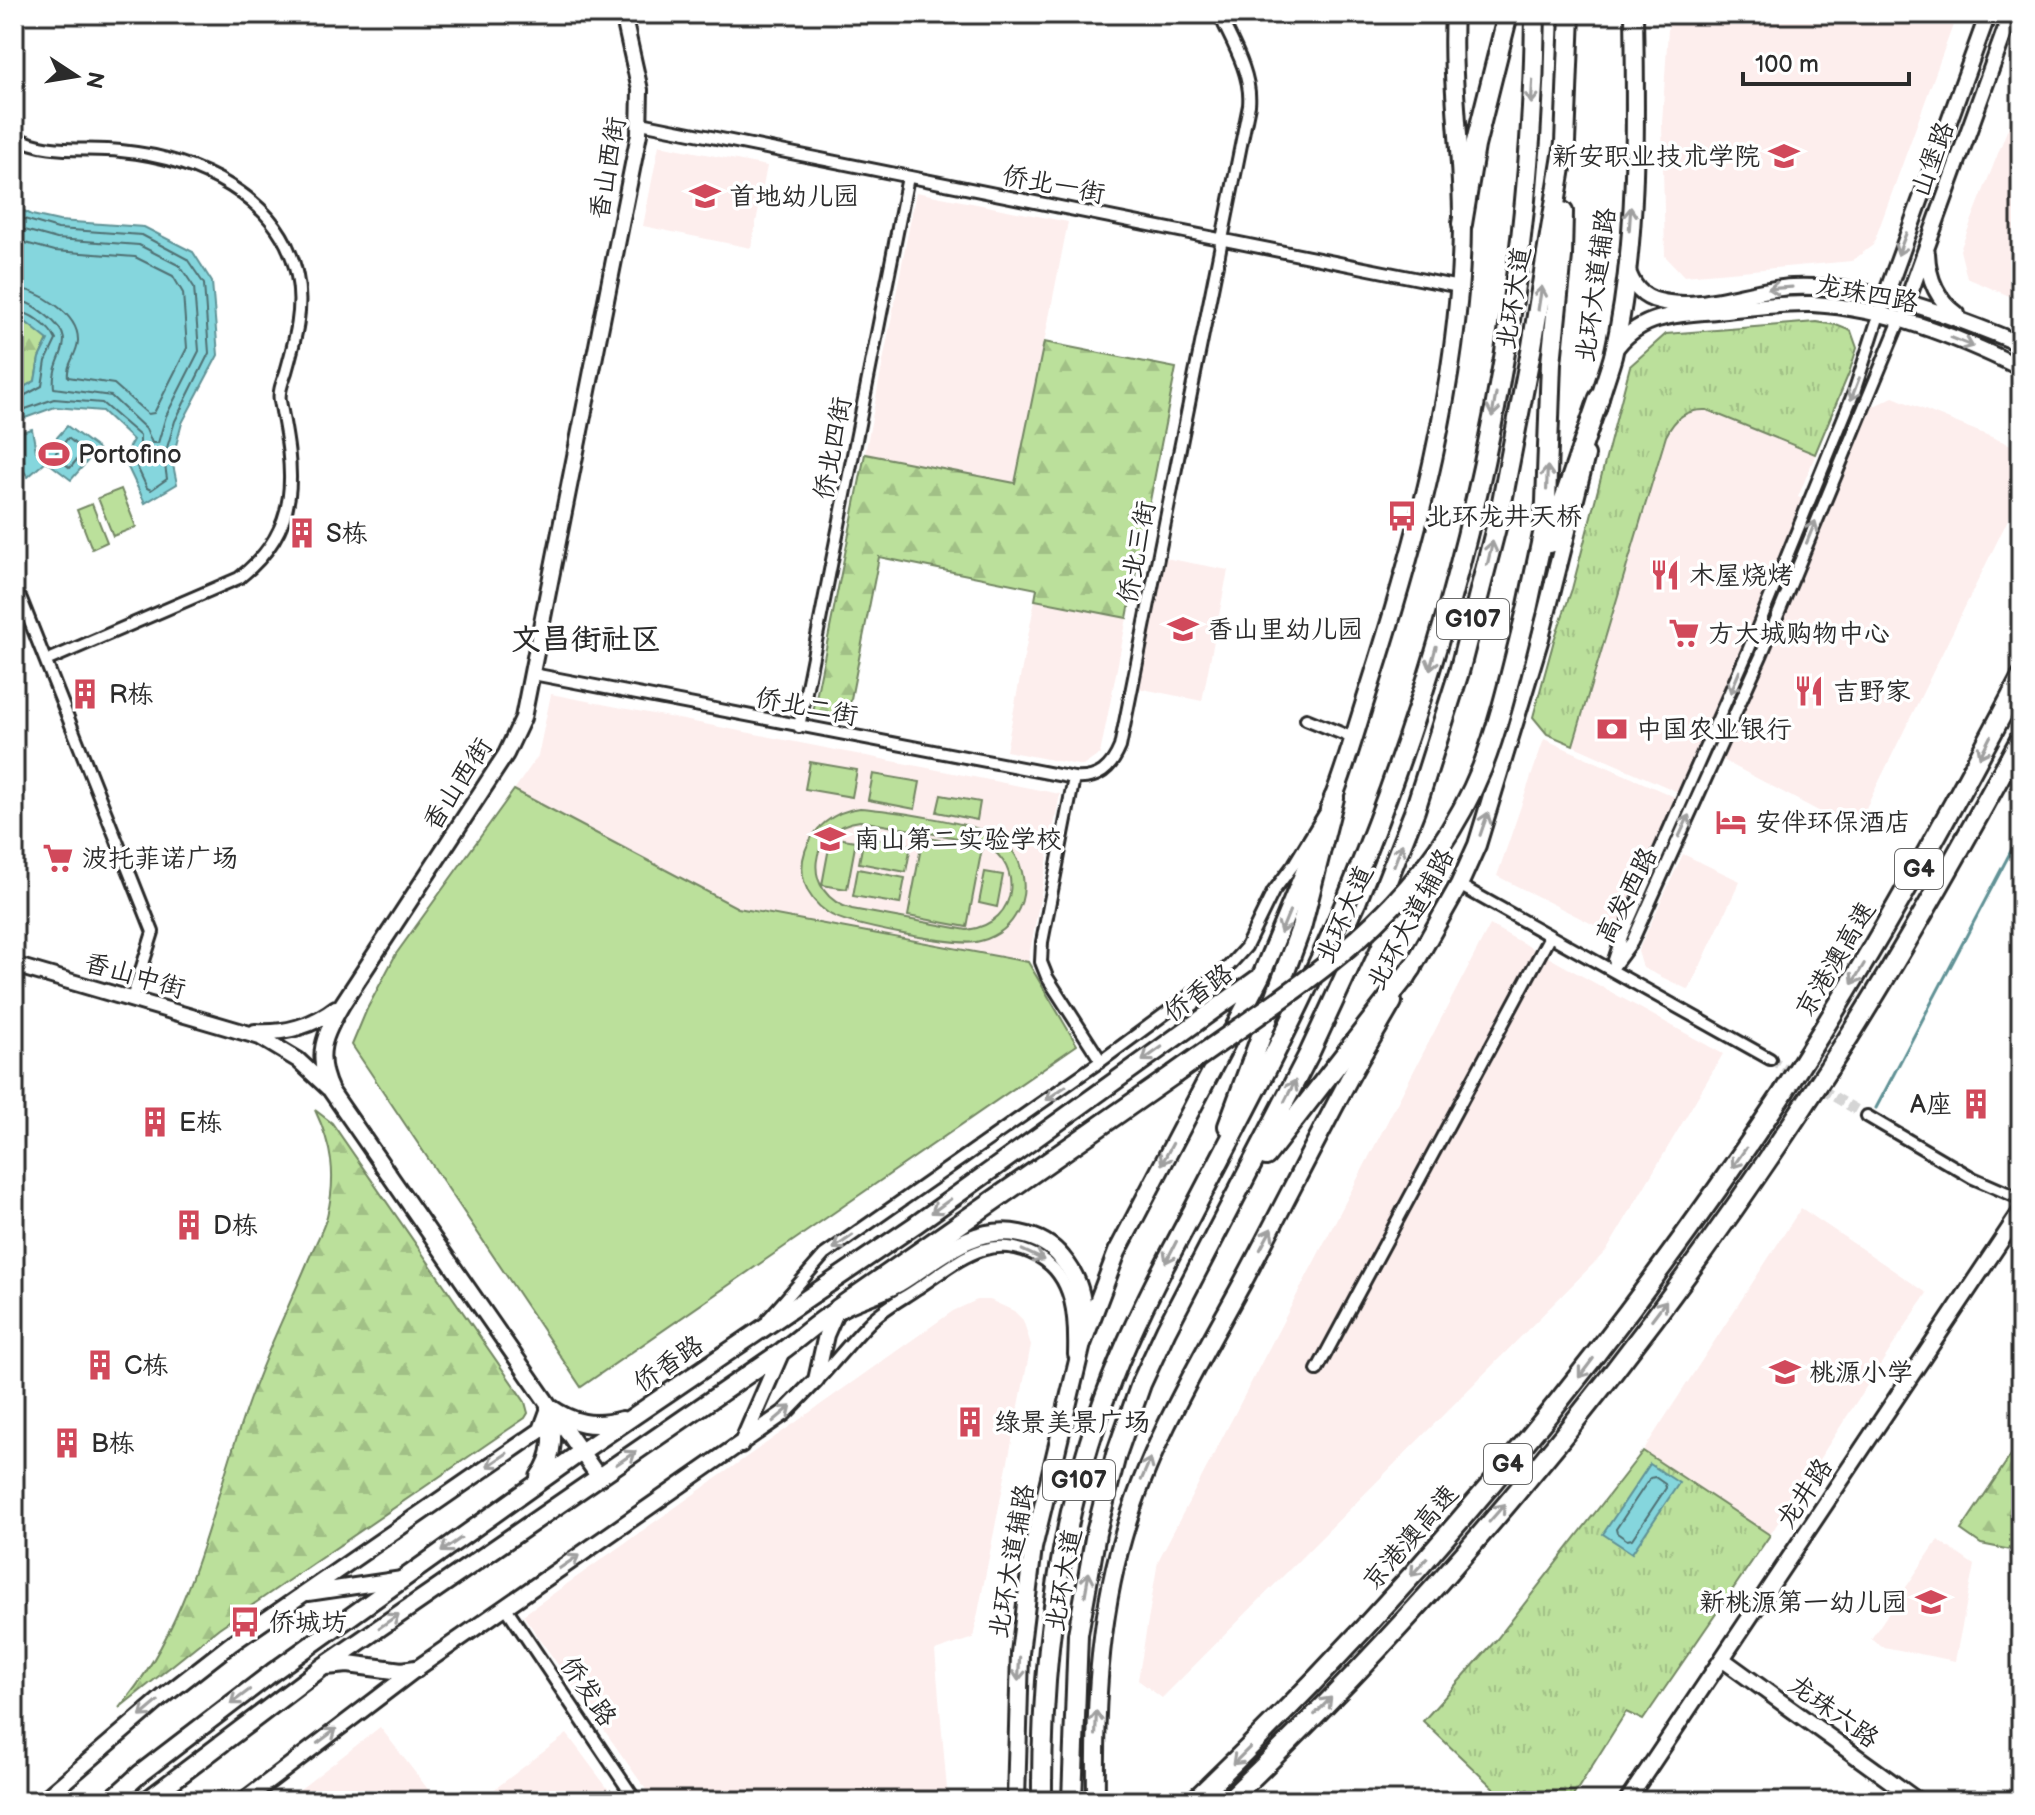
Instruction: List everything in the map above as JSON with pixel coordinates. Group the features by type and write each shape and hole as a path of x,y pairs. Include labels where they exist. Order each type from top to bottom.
{"highway":[{"path":"1462,224 1475,146 1508,14"},
{"name":"北环大道","path":"1042,1801 1048,1647 1057,1582 1077,1486 1119,1360 1282,1040 1338,919 1387,798 1430,669 1472,509 1507,334 1523,212 1535,14"},
{"name":"北环大道","path":"1072,1801 1078,1634 1096,1533 1116,1455 1141,1384 1166,1330 1309,1054 1376,909 1415,810 1459,672 1483,583 1532,346 1565,143 1570,14"},
{"path":"838,1309 1352,946 1411,887 1456,822 1481,770 1493,735 1527,610 1543,534 1551,363 1562,256 1565,143"},
{"path":"1527,610 1599,398"},
{"name":"京港澳高速","path":"1194,1801 1373,1620 1569,1389 1671,1254 1783,1093 1853,982 1945,825 2021,678"},
{"name":"京港澳高速","path":"1228,1801 1392,1633 1532,1473 1698,1258 1829,1068 1956,858 2021,738"},
{"path":"1207,1183 1296,940 1334,798"},
{"path":"1242,1186 1412,968"},
{"path":"1073,1722 1084,1801"}],"main road":[{"name":"香山西街","path":"598,1476 331,1091 323,1071 322,1049 327,1032 343,1003 513,743 523,718 641,123 638,75 623,14"},
{"name":"北环大道辅路","path":"1016,1801 1020,1653 1033,1548 1073,1375 1091,1317 1117,1252 1261,976 1334,798 1416,530 1442,405 1459,287 1462,224 1452,54 1454,14"},
{"name":"北环大道辅路","path":"1096,1801 1095,1746 1100,1660 1113,1575 1140,1484 1179,1398 1287,1201 1343,1089 1459,885 1477,845 1494,794 1540,638 1613,353 1626,264 1636,110 1634,14"},
{"name":"山堡路","path":"1879,315 1988,14"},
{"name":"山堡路","path":"1900,320 2011,14"},
{"path":"1928,240 1929,271 1934,287 1952,311 1973,325"},
{"name":"龙珠四路","path":"1626,264 1636,287 1648,297 1662,302 1704,302 1768,288 1839,287 1907,301 2021,344"},
{"name":"龙珠四路","path":"1613,353 1634,329 1670,316 1797,304 1827,306 1900,320 1954,338 2021,368"},
{"name":"香山中街","path":"14,965 244,1031 285,1050 331,1091"},
{"name":"侨香路","path":"110,1801 141,1773 237,1700 403,1579 581,1452 915,1225 1261,976"},
{"name":"香山中街","path":"244,1031 266,1033 301,1027 327,1015 343,1003"},
{"name":"龙井路","path":"1627,1801 2021,1211"},
{"name":"侨香路","path":"146,1801 324,1666 782,1351 838,1309 891,1287 970,1238 999,1232 1030,1236 1058,1253 1076,1277 1081,1292 1083,1319 1073,1375"},
{"path":"243,1801 416,1669 784,1413 812,1387 818,1375 826,1335 838,1309"},
{"path":"741,1445 782,1351"},
{"path":"549,1407 563,1417 582,1424 609,1423 636,1415"},
{"path":"531,1488 544,1471 552,1453 549,1407"},
{"path":"42,1801 163,1697 302,1594 531,1437 545,1423 549,1407"},
{"path":"482,1523 498,1546"},
{"path":"302,1594 403,1579"},
{"name":"龙珠六路","path":"1722,1659 1918,1801"},
{"path":"324,1666 348,1664 402,1671 416,1669"}],"street":[{"name":"侨北三街","path":"1074,778 1091,778 1107,770 1120,747 1250,95 1246,74 1219,14"},
{"name":"侨北一街","path":"641,123 1459,287"},
{"path":"14,136 28,144 51,149 119,150 161,156 196,167 228,183 255,205 283,236 293,258 300,301 297,331 279,395 292,469 290,496 282,523 269,547 254,566 239,578 46,661"},
{"name":"侨北四街","path":"799,727 908,177"},
{"name":"高发西路","path":"1611,970 1622,936 1727,702 1849,406 1879,315"},
{"name":"高发西路","path":"1611,970 1632,942 1730,728 1900,320"},
{"path":"14,597 21,599 153,932 132,999"},
{"name":"侨北二街","path":"533,674 1074,778"},
{"path":"1306,719 1353,738"},
{"path":"1074,778 1042,942 1041,962 1047,977 1101,1061"},
{"path":"759,1330 824,1255 1101,1061 1237,958 1246,947 1273,892 1334,798"},
{"path":"1459,885 1770,1059"},
{"path":"1317,1370 1550,936"},
{"path":"1867,1116 1973,1178 2021,1199"},
{"path":"812,1387 877,1316 961,1258 999,1246 1032,1254 1055,1269 1063,1281 1073,1310 1073,1375"},
{"name":"侨发路","path":"505,1606 636,1801"}],"shaded area":[{"name":"新安职业技术学院","path":"1669,14 1957,14 1873,245 1852,261 1684,276 1665,256 1662,123"},
{"path":"2021,95 2021,301 1967,278 1960,250"},
{"name":"首地幼儿园","path":"659,145 767,166 751,248 643,226"},
{"path":"916,192 1068,222 1016,484 865,454"},
{"path":"1816,322 1851,331 1857,348 1798,497 1824,508 1868,409 1893,397 2021,449 2021,493 1864,812 1826,815 1698,747 1678,792 1547,734 1533,717 1572,589 1630,366 1666,334"},
{"name":"香山里幼儿园","path":"1165,558 1228,570 1202,701 1138,688"},
{"path":"1035,600 1127,618 1100,754 1083,766 1006,751"},
{"name":"南山第二实验学校","path":"551,694 1060,794 1028,962 738,908 514,790 538,756"},
{"path":"1544,739 1677,798 1619,927 1606,931 1497,876"},
{"path":"1683,854 1740,881 1689,990 1643,968 1638,951"},
{"path":"1490,925 1723,1054 1607,1250 1162,1698 1138,1680 1158,1561"},
{"name":"桃源小学","path":"1801,1208 1927,1293 1770,1535 1643,1451"},
{"path":"977,1300 990,1300 1014,1311 1023,1320 1031,1345 973,1638 935,1651 948,1801 654,1801 523,1615 953,1311"},
{"name":"新桃源第一幼儿园","path":"1938,1540 1974,1565 1955,1661 1884,1647 1871,1639"},
{"path":"380,1727 437,1801 285,1801"},
{"path":"567,1734 617,1801 479,1801"}],"green space":[{"path":"14,317 48,339 39,358 35,381 16,392"},
{"path":"1816,322 1851,331 1857,348 1815,454 1707,410 1687,413 1673,424 1666,436 1573,745 1547,734 1533,717 1572,589 1630,366 1666,334"},
{"path":"1044,342 1176,368 1127,618 1035,600 1037,589 879,557 847,719 813,713 865,454 1015,483"},
{"path":"121,489 136,527 113,536 98,498"},
{"path":"92,504 107,542 92,549 77,510"},
{"path":"810,762 857,770 852,797 805,789"},
{"path":"873,774 920,782 915,809 868,800"},
{"path":"514,790 738,908 1028,962 1077,1045 581,1387 352,1045 396,954"},
{"path":"941,795 980,802 977,820 937,812"},
{"path":"860,808 910,814 970,826 996,836 1013,851 1022,872 1023,894 1015,916 1008,926 993,936 976,942 964,942 877,929 828,913 813,899 805,884 802,867 805,850 813,835 825,822 841,813","holes":["860,821 975,841 992,849 1003,861 1009,875 1010,889 1007,903 998,916 985,925 967,930 852,909 835,901 824,890 818,877 820,848 829,835 842,826"]},
{"path":"831,837 856,841 847,889 822,885"},
{"path":"864,837 911,845 906,872 859,863"},
{"path":"923,837 982,848 967,927 908,916"},
{"path":"858,869 905,878 900,904 853,896"},
{"path":"985,872 1003,875 997,907 979,903"},
{"path":"315,1110 332,1123 525,1402 528,1413 219,1628 119,1708 167,1636 184,1596 200,1556 253,1390 325,1222 332,1188 331,1162"},
{"path":"2021,1440 2021,1552 1981,1544 1961,1530"},
{"path":"1643,1451 1770,1535 1643,1720 1626,1712 1570,1801 1504,1798 1423,1721 1497,1639"}],"water":[{"path":"14,206 32,215 59,221 144,227 193,252 212,282 218,355 182,423 172,460 177,484 145,503 123,457 133,440 102,411 55,407 14,422 14,392 35,381 39,358 48,340 23,320 14,317"},
{"name":"Portofino","path":"67,426 98,449 71,480 46,461 28,477 14,457 14,434 32,429 36,451 47,449"},
{"path":"1650,1464 1679,1483 1632,1553 1603,1534"}],"waterway":[{"path":"1876,1108 2021,832"}],"tunnel":[{"path":"1770,1059 1867,1116"}],"place":[{"name":"新安职业技术学院","path":"1784,156"},
{"name":"首地幼儿园","path":"705,196"},
{"name":"Portofino","path":"54,454"},
{"name":"北环龙井天桥","path":"1402,516"},
{"name":"S栋","path":"302,533"},
{"name":"木屋烧烤","path":"1665,575"},
{"name":"香山里幼儿园","path":"1183,629"},
{"name":"方大城购物中心","path":"1684,633"},
{"name":"吉野家","path":"1809,691"},
{"name":"R栋","path":"85,694"},
{"name":"中国农业银行","path":"1612,729"},
{"name":"安伴环保酒店","path":"1731,822"},
{"name":"南山第二实验学校","path":"830,839"},
{"name":"波托菲诺广场","path":"58,858"},
{"name":"A座","path":"1976,1104"},
{"name":"E栋","path":"155,1122"},
{"name":"D栋","path":"189,1225"},
{"name":"C栋","path":"100,1365"},
{"name":"桃源小学","path":"1785,1372"},
{"name":"绿景美景广场","path":"970,1422"},
{"name":"B栋","path":"67,1443"},
{"name":"新桃源第一幼儿园","path":"1931,1602"},
{"name":"侨城坊","path":"245,1622"}],"district":[{"name":"文昌街社区","path":"586,639"}]}
